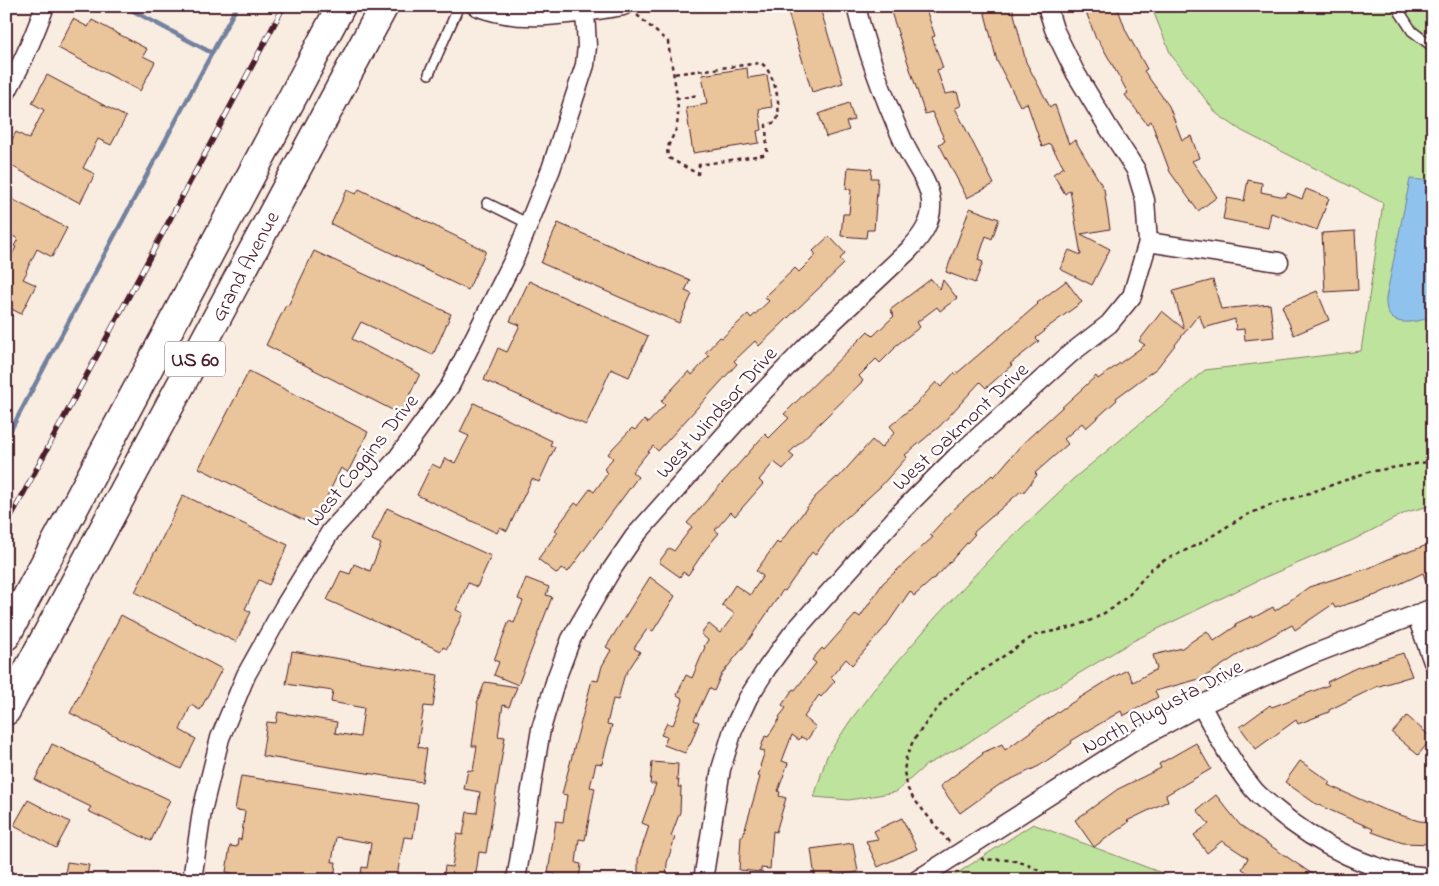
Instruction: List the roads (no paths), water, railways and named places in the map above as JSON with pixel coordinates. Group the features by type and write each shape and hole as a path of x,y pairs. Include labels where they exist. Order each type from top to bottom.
{"highway":[{"name":"Grand Avenue","path":"6,636 341,6"},
{"name":"Grand Avenue","path":"6,711 384,6"}],"street":[{"path":"6,92 30,48 45,6"},
{"path":"476,6 504,15 529,16 630,11"},
{"name":"West Windsor Drive","path":"516,880 542,729 556,679 571,639 612,568 634,537 761,394 807,346 908,251 922,236 930,219 931,201 925,183 905,145 873,69 856,6"},
{"name":"West Oakmont Drive","path":"703,880 721,769 733,730 748,698 767,668 792,634 894,520 956,457 1070,354 1109,324 1132,296 1148,242 1146,200 1136,170 1108,128 1075,72 1054,28 1047,6"},
{"name":"West Coggins Drive","path":"192,880 202,812 220,738 246,675 284,607 331,531 396,460 450,386 516,255 551,169 585,64 587,46 585,12"},
{"path":"1148,242 1279,262"},
{"name":"North Augusta Drive","path":"917,880 1136,740 1201,705 1310,655 1433,608"},
{"path":"1416,614 1433,662"},
{"path":"1201,705 1226,753 1255,791 1292,823 1336,850 1378,866 1414,876 1433,877"}],"lane":[{"path":"429,74 459,6"},
{"path":"1396,6 1412,31 1433,47"},
{"path":"487,203 529,224"}],"water":[{"path":"1410,179 1433,181 1433,317 1401,322 1394,320 1390,315 1386,298"}],"waterway":[{"path":"124,6 212,53"},
{"path":"6,439 237,6"}],"railway":[{"path":"6,526 284,6"}]}
